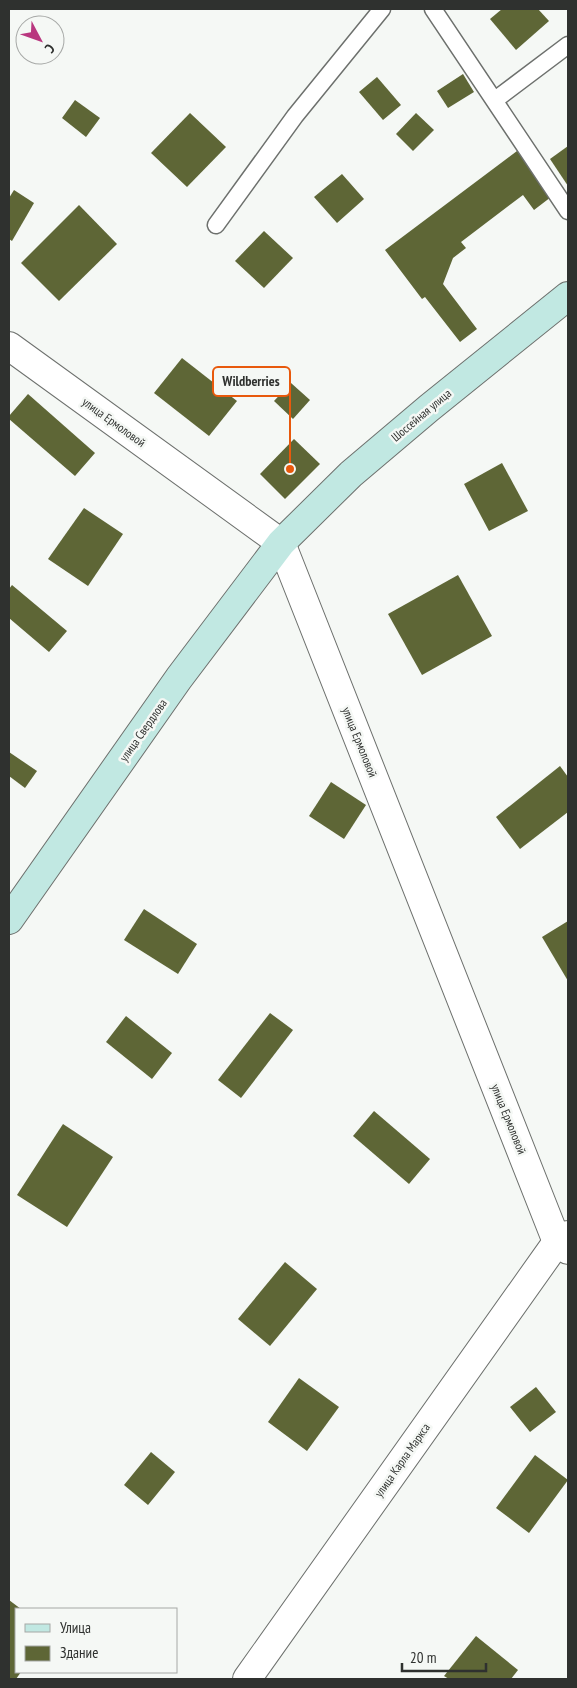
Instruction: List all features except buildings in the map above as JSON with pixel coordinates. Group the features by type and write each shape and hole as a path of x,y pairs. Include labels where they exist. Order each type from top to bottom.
{"main road":[{"name":"Шоссейная улица","path":"281,543 351,474 429,408 568,296"},
{"name":"улица Свердлова","path":"9,920 179,678 281,543"}],"street":[{"name":"улица Ермоловой","path":"9,346 281,543 565,1242"},
{"name":"улица Карла Маркса","path":"247,1679 565,1242"}],"lane":[{"path":"216,225 295,116 382,9"},
{"path":"433,9 568,211"},
{"path":"495,100 568,45"}],"place":[{"name":"Wildberries","path":"290,469"}]}
